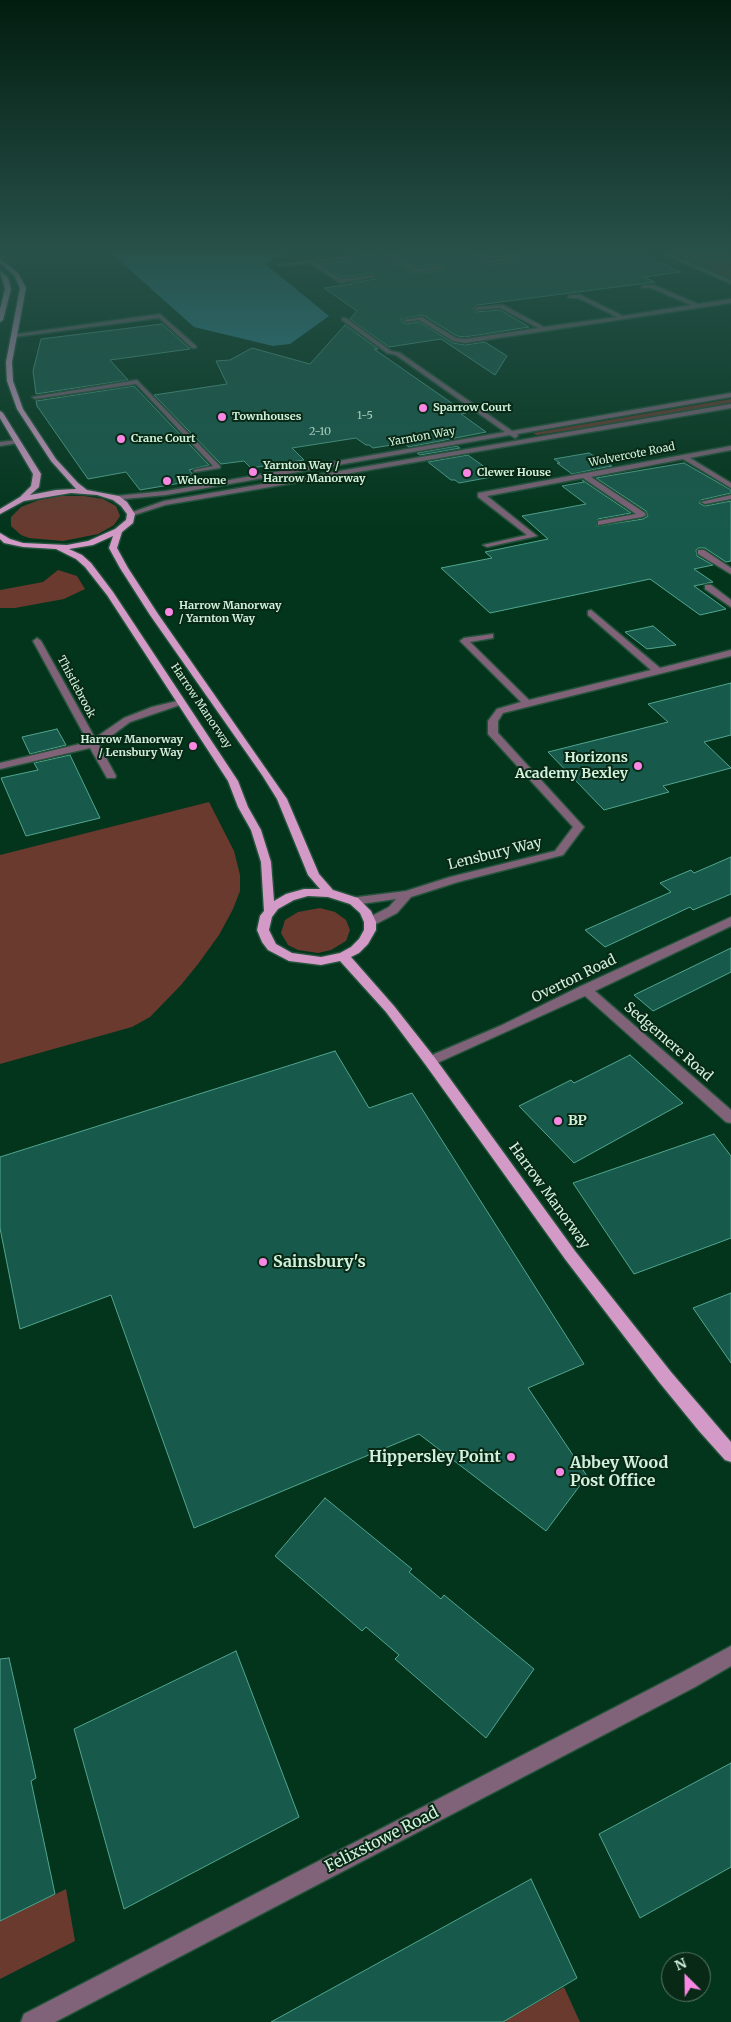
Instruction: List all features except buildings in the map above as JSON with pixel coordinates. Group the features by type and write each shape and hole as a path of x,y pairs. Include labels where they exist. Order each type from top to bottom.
{"main road":[{"path":"12,347 9,373 20,409 53,460 75,485 85,492"},
{"path":"0,413 38,474 36,487 0,512"},
{"path":"0,535 4,541 23,545 58,547 90,542 118,532 130,521 131,514 124,504 116,498 85,492 56,492 22,498"},
{"name":"Harrow Manorway","path":"118,532 113,548 124,568 154,615 267,775 282,799 314,875 329,893"},
{"name":"Harrow Manorway","path":"58,547 79,557 88,564 110,594 233,781 243,807 256,830 266,862 270,910"},
{"path":"308,892 329,893 354,901 365,911 370,922 370,930 364,941 355,950 344,956 312,961 297,959 283,954 272,947 266,939 263,930 263,922 270,910 290,897 308,892"},
{"name":"Harrow Manorway","path":"344,956 390,1009 430,1061 570,1255 704,1426 731,1454"}],"street":[{"path":"383,347 389,352 398,354 523,442"},
{"path":"35,397 137,382 218,467 196,471"},
{"name":"Yarnton Way","path":"116,498 166,493 731,396"},
{"name":"Yarnton Way","path":"131,514 164,503 731,406"},
{"path":"0,444 17,442"},
{"name":"Wolvercote Road","path":"487,545 532,536 481,496 731,448"},
{"name":"Wolvercote Road","path":"684,457 731,486"},
{"name":"Wolvercote Road","path":"585,476 642,515 601,523"},
{"path":"705,502 731,498"},
{"path":"701,552 731,572"},
{"path":"708,587 731,604"},
{"path":"591,613 658,671"},
{"path":"490,636 464,641 527,703"},
{"name":"Thistlebrook","path":"37,641 111,776"},
{"name":"Lensbury Way","path":"354,901 407,894 454,879 559,853 579,827 493,734 493,721 500,711 731,653"},
{"path":"0,766 93,744 127,720 155,709 181,703"},
{"name":"Lensbury Way","path":"370,922 393,910 407,894"},
{"name":"Overton Road","path":"430,1061 504,1030 585,989 731,921"},
{"name":"Sedgemere Road","path":"585,989 731,1118"},
{"name":"Felixstowe Road","path":"32,2022 679,1685 731,1655"}],"shaded area":[{"path":"731,399 731,403 580,429 536,435 533,433"},
{"path":"61,496 84,496 103,499 116,506 120,516 114,525 98,534 63,541 29,538 21,535 11,526 11,517 21,507 39,500"},
{"path":"58,570 77,576 85,589 64,599 15,608 0,608 0,590 43,582"},
{"path":"209,802 234,851 240,875 240,891 219,935 198,964 150,1017 132,1027 0,1064 0,855"},
{"path":"320,908 335,912 346,920 350,930 346,941 331,950 318,953 298,950 288,945 281,933 285,920 298,912"},
{"path":"66,1889 75,1941 0,1979 0,1921"},
{"path":"564,1987 580,2022 503,2022"}],"place":[{"name":"Sparrow Court","path":"423,408"},
{"name":"Townhouses","path":"222,417"},
{"name":"Crane Court","path":"121,439"},
{"name":"Yarnton Way / Harrow Manorway","path":"253,472"},
{"name":"Clewer House","path":"467,473"},
{"name":"Welcome","path":"167,481"},
{"name":"Harrow Manorway / Yarnton Way","path":"169,612"},
{"name":"Harrow Manorway / Lensbury Way","path":"193,746"},
{"name":"Horizons Academy Bexley","path":"638,766"},
{"name":"BP","path":"558,1121"},
{"name":"Sainsbury's","path":"263,1262"},
{"name":"Hippersley Point","path":"511,1457"},
{"name":"Abbey Wood Post Office","path":"560,1472"}]}
